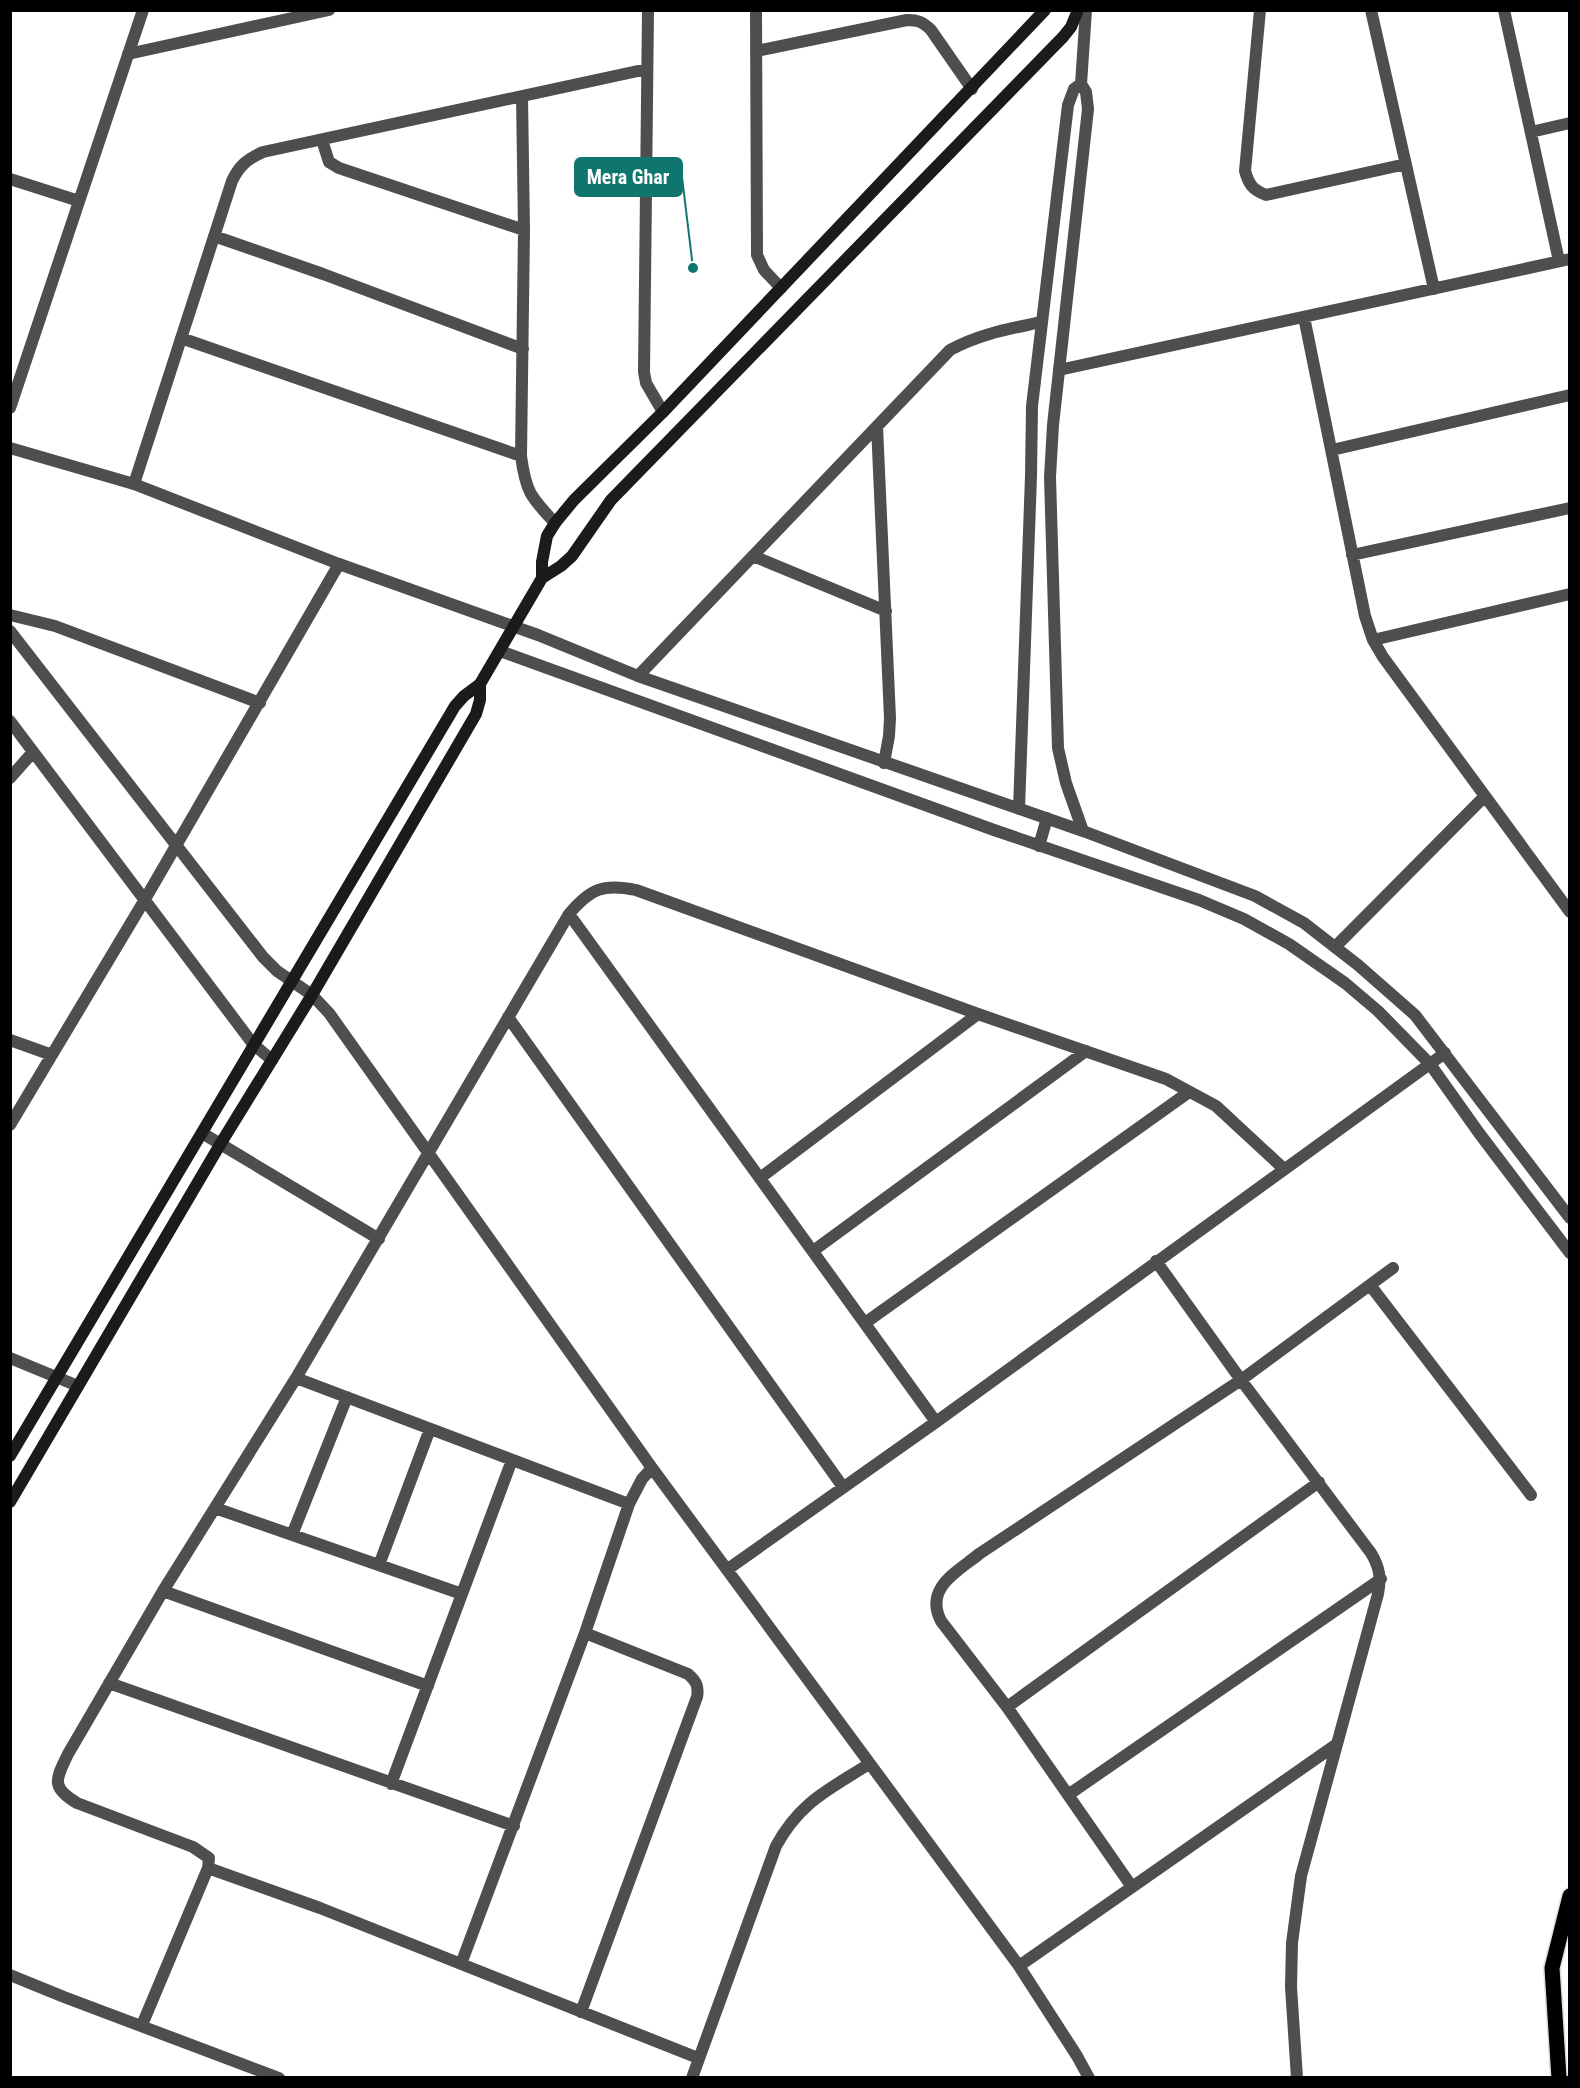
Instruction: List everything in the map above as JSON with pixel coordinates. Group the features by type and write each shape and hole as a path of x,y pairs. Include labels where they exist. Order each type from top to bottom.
{"main road":[{"path":"542,578 543,548 547,536 574,500 663,412 1045,10"},
{"path":"10,1456 455,706 480,684 542,578 561,566 572,555 611,500 1063,37 1071,27 1078,10"},
{"path":"10,1502 221,1143 312,995 476,714 480,700 480,684"},
{"path":"1559,2078 1552,1968 1569,1896"}],"street":[{"path":"10,408 143,10"},
{"path":"128,54 329,10"},
{"path":"648,10 644,372 646,383 663,412"},
{"path":"756,10 757,255 764,270 781,288"},
{"path":"1083,831 1066,783 1058,748 1050,477 1053,425 1088,109 1086,92 1081,84 1086,10"},
{"path":"1260,10 1245,171 1249,184 1256,191 1266,195 1406,164"},
{"path":"1371,10 1434,289"},
{"path":"1059,370 1564,260 1531,132 1504,10"},
{"path":"756,51 906,20 916,20 924,23 931,30 972,89"},
{"path":"134,484 232,181 238,168 248,159 263,152 647,69"},
{"path":"1019,809 1032,406 1068,105 1074,89 1081,84"},
{"path":"522,96 524,230 521,456 528,492 555,523"},
{"path":"1531,132 1569,123"},
{"path":"322,140 329,162 339,168 524,230"},
{"path":"10,179 79,201"},
{"path":"214,236 323,274 523,350"},
{"path":"1304,317 1365,616 1373,640 1383,657 1569,912"},
{"path":"638,676 950,350 984,335 1041,322"},
{"path":"181,338 521,456"},
{"path":"1332,450 1569,394"},
{"path":"877,426 890,718 884,763"},
{"path":"10,448 134,484 339,564 513,626 638,676 1047,818 1255,896 1304,923 1415,1015 1569,1218"},
{"path":"1352,555 1569,508"},
{"path":"753,556 886,611"},
{"path":"10,1125 177,845 339,564"},
{"path":"1373,640 1569,594"},
{"path":"10,615 55,626 260,703"},
{"path":"10,631 263,957 277,971 312,995 341,1029 428,1155 652,1468 1019,1966 1089,2078"},
{"path":"500,651 1039,846 1199,900 1244,919 1289,944 1345,983 1378,1011 1430,1064 1569,1253"},
{"path":"10,721 254,1044 272,1060"},
{"path":"10,778 33,752"},
{"path":"1335,947 1485,796"},
{"path":"1039,846 1047,818"},
{"path":"142,2025 208,1868 209,1858 201,1852 77,1803 64,1795 57,1786 57,1777 68,1754 163,1591 296,1378 568,914 580,901 595,891 615,886 636,890 978,1014 1167,1079 1216,1106 1284,1169"},
{"path":"568,914 936,1422"},
{"path":"760,1178 978,1014"},
{"path":"508,1017 843,1487"},
{"path":"10,1040 52,1055"},
{"path":"813,1251 1086,1051"},
{"path":"728,1569 936,1422 1445,1053"},
{"path":"865,1323 1189,1092"},
{"path":"202,1133 379,1239"},
{"path":"1156,1261 1241,1380 1371,1553 1378,1564 1381,1578 1300,1876 1292,1943 1291,1987 1297,2078"},
{"path":"1132,1887 1007,1707 941,1621 936,1611 935,1600 947,1579 979,1554 1241,1380 1393,1268"},
{"path":"1370,1285 1531,1495"},
{"path":"10,1358 78,1386"},
{"path":"296,1378 629,1504"},
{"path":"291,1535 347,1397"},
{"path":"379,1565 430,1429"},
{"path":"392,1784 512,1460"},
{"path":"461,1964 585,1633 629,1504 642,1479 652,1468"},
{"path":"1007,1707 1319,1482"},
{"path":"215,1508 462,1594"},
{"path":"1068,1795 1381,1578"},
{"path":"163,1591 428,1686"},
{"path":"581,2012 699,1688 696,1681 688,1674 585,1633"},
{"path":"109,1683 514,1826"},
{"path":"1019,1966 1337,1744"},
{"path":"692,2078 776,1846 787,1826 801,1809 868,1764"},
{"path":"208,1868 320,1908 698,2058"},
{"path":"10,1975 279,2078"}],"place":[{"name":"Mera Ghar","path":"693,268"}]}
